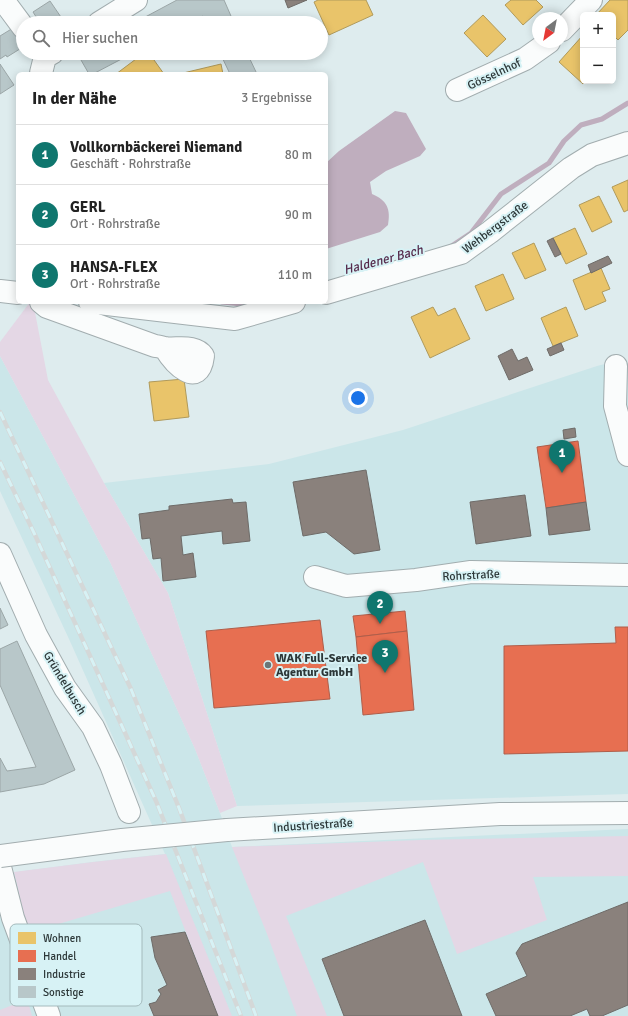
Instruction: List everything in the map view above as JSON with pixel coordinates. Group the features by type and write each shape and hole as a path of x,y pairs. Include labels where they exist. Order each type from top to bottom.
{"street":[{"path":"3,0 16,18"},
{"path":"110,16 136,0"},
{"path":"568,24 591,0"},
{"name":"Gösselnhof","path":"457,90 525,59 541,48"},
{"name":"Wehbergstraße","path":"328,292 461,253 571,168 592,155 628,143"},
{"path":"0,291 16,293"},
{"path":"43,304 47,307 165,348"},
{"path":"107,304 235,319 287,304"},
{"path":"616,366 615,406 628,455"},
{"path":"615,406 628,389"},
{"name":"Gründelbusch","path":"0,554 36,635 65,688 92,728 110,765 129,812"},
{"name":"Rohrstraße","path":"315,577 346,586 416,580 471,572 628,575"},
{"name":"Industriestraße","path":"0,856 122,840 227,830 500,814 628,813"},
{"path":"0,867 15,924"},
{"path":"44,1006 48,1016"}],"shaded area":[{"path":"395,111 406,113 426,149 420,156 386,171 370,182 372,194 381,199 387,206 389,214 388,225 380,232 328,248 328,161 339,151"},
{"path":"28,304 33,304 48,380 104,483 168,593 237,806 220,813 195,749 110,562 0,356 0,342"},
{"path":"0,356 110,562 195,749 232,847 628,829 628,1016 0,1016 0,874 165,854 69,639 0,491"},
{"path":"624,359 628,364 628,794 237,806 168,593 104,483 269,464 403,430 597,366"},
{"path":"628,836 628,876 533,877 547,920 457,954 423,862 286,916 327,1016 297,1016 267,934 232,847 420,840"},
{"path":"166,854 232,1016 218,1016 170,891 58,924 26,924 14,872"},
{"path":"10,1006 29,1006 32,1016 0,1016 0,1010"}],"building: Wohnen":[{"path":"318,0 366,0 373,15 329,35 328,16 320,16 314,2"},
{"path":"511,0 536,0 543,7 537,12 532,12 532,17 523,25 505,5"},
{"path":"610,0 628,0 628,30 618,40 616,38 616,12 599,12"},
{"path":"483,15 506,39 487,57 464,33"},
{"path":"580,38 580,81 559,62"},
{"path":"135,60 154,60 163,72 119,72"},
{"path":"221,64 223,72 187,72"},
{"path":"628,180 628,210 624,212 612,187"},
{"path":"599,196 612,222 592,232 579,205"},
{"path":"575,228 587,254 566,264 553,238"},
{"path":"534,243 546,270 525,279 512,253"},
{"path":"601,268 610,289 602,292 606,301 585,310 573,280"},
{"path":"503,274 514,299 486,311 475,286"},
{"path":"433,307 438,316 455,308 470,339 430,358 411,317"},
{"path":"566,307 578,336 553,346 541,318"},
{"path":"184,379 189,417 154,421 149,382"}],"building: Handel":[{"path":"578,441 586,502 546,508 537,447"},
{"path":"405,611 407,631 356,637 353,616"},
{"name":"WAK Full-Service Agentur GmbH","path":"320,620 330,699 214,708 206,631"},
{"path":"615,627 628,627 628,751 504,754 504,646 616,643"},
{"path":"407,631 414,710 363,715 356,637"}],"building: Industrie":[{"path":"285,0 307,0 288,8"},
{"path":"553,238 561,254 555,257 547,241"},
{"path":"608,256 612,263 591,273 588,265"},
{"path":"561,343 564,350 550,356 547,349"},
{"path":"512,349 518,361 527,357 533,370 509,380 498,356"},
{"path":"575,428 576,437 564,439 563,430"},
{"path":"366,470 380,550 354,554 326,532 303,536 293,482"},
{"path":"525,495 531,536 476,544 470,502"},
{"path":"232,499 233,503 246,502 250,541 223,544 222,531 181,536 183,555 193,553 196,577 163,581 161,558 153,559 150,538 142,539 139,514 169,510 169,506"},
{"path":"586,502 590,530 549,535 546,508"},
{"path":"628,902 628,1005 602,1016 590,1016 587,1009 570,1016 496,1016 486,994 527,976 516,953 522,944"},
{"path":"425,920 462,1016 344,1016 322,959"},
{"path":"185,932 218,1016 154,1016 149,1004 156,1002 161,994 158,990 167,985 155,958 151,937"}],"building: Sonstige":[{"path":"177,0 224,0 231,16 203,16 147,16"},
{"path":"50,1 60,16 36,16 33,12"},
{"path":"13,28 16,32 16,51 7,57 6,55 0,59 0,36"},
{"path":"81,60 120,60 97,72 88,72"},
{"path":"223,60 250,60 256,72 229,72"},
{"path":"0,64 14,85 0,94"},
{"path":"0,608 8,625 0,629"},
{"path":"17,641 75,770 44,784 0,792 0,758 7,771 36,767 0,685 0,649"}],"waterway":[{"name":"Haldener Bach","path":"450,247 471,233 501,194 549,163 564,141 581,125 602,119 628,103"},
{"name":"Haldener Bach","path":"242,304 252,305"}],"railway":[{"path":"0,412 131,689 179,808 256,1016"},
{"path":"0,462 35,535 156,801 241,1016"}],"place":[{"name":"Vollkornbäckerei Niemand","path":"562,473"},
{"name":"GERL","path":"380,624"},
{"name":"WAK Full-Service Agentur GmbH","path":"268,665"},
{"name":"HANSA-FLEX","path":"385,673"}]}
